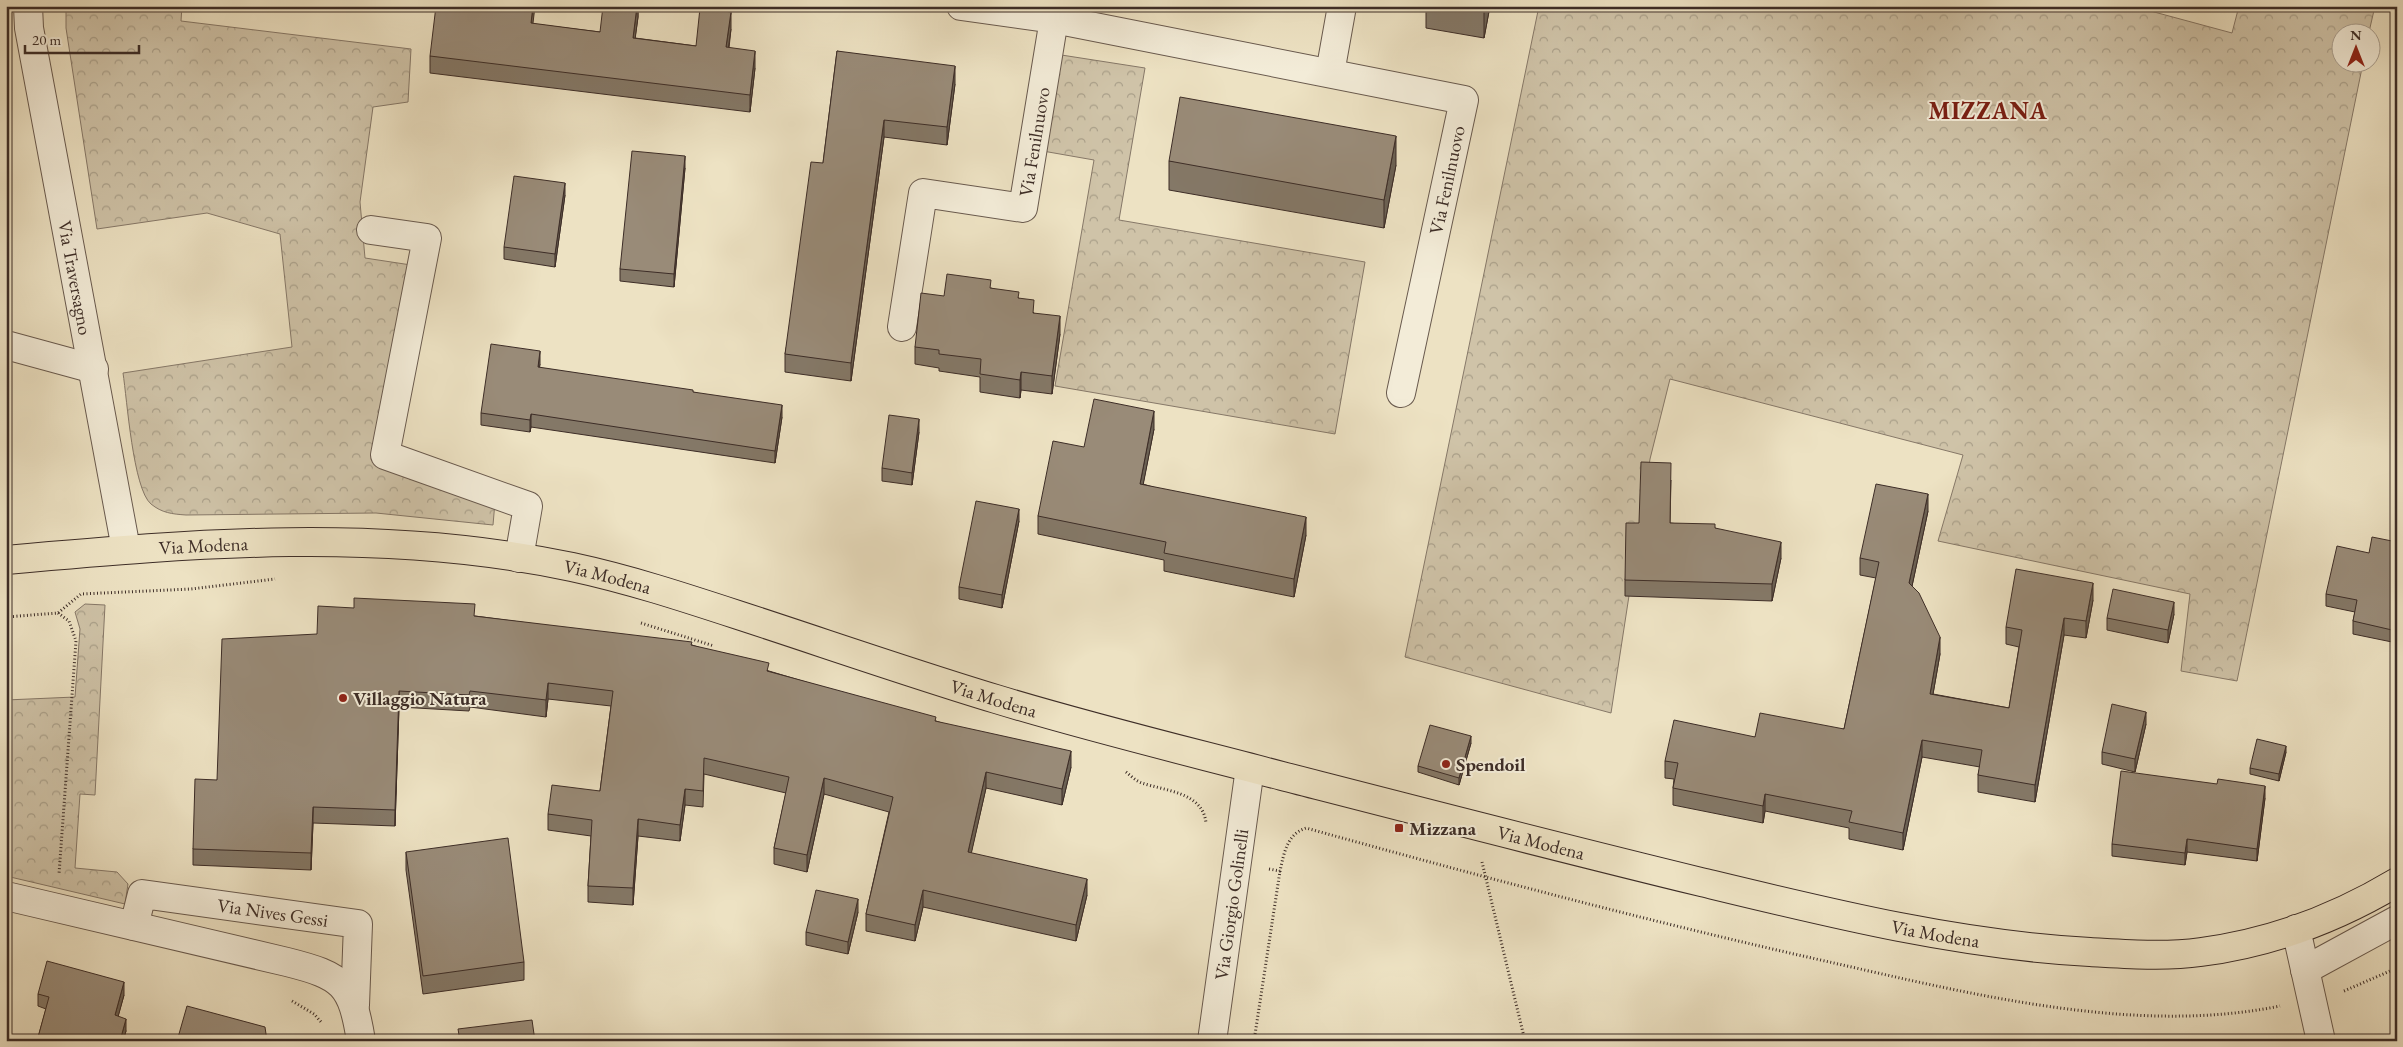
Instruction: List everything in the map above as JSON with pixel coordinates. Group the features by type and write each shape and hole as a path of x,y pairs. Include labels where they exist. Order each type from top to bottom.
{"main road":[{"name":"Via Modena","path":"6,560 228,542 307,541 359,542 519,558 570,566 656,588 996,699 1250,768 1472,826 1778,900 1904,927 2010,946 2160,955 2199,952 2242,945 2296,929 2364,902 2397,882"}],"street":[{"name":"Via Traversagno","path":"28,6 29,28 126,549"},
{"name":"Via Fenilnuovo","path":"960,6 1054,19 1464,100 1401,393"},
{"path":"1330,73 1342,6"},
{"name":"Via Fenilnuovo","path":"902,327 923,193 1023,208 1054,19"},
{"path":"371,230 427,238 385,455 528,506 519,558"},
{"path":"6,344 94,369"},
{"name":"Via Giorgio Golinelli","path":"1212,1041 1250,768"},
{"name":"Via Nives Gessi","path":"134,926 142,894 358,924 355,1005 361,1041"},
{"name":"Via Nives Gessi","path":"6,896 309,968 337,981 348,992 355,1005"},
{"path":"2305,970 2397,920"},
{"path":"2296,929 2321,1041"}],"path":[{"path":"6,617 58,613 81,594 191,589 285,578"},
{"path":"56,908 76,641 69,621 58,613"},
{"path":"636,621 719,647"},
{"path":"1121,770 1140,783 1188,796 1199,807 1206,820 1206,829"},
{"name":"Via Modena","path":"1472,826 1525,1041"},
{"path":"1254,1041 1280,871 1290,838 1299,830 1306,828 1486,878"},
{"path":"1236,861 1280,871"},
{"path":"285,998 301,1004 324,1025"}],"green space":[{"path":"66,6 182,6 181,21 411,49 408,102 373,107 360,202 365,258 411,265 373,462 495,502 493,525 376,513 186,515 167,512 151,504 145,495 135,463 123,373 292,347 280,234 207,213 97,229 66,28"},
{"path":"1539,6 2132,6 2232,33 2239,6 2375,6 2371,22 2330,22 2330,72 2361,72 2237,681 2181,671 2190,594 1938,541 1963,455 1670,379 1650,459 1611,713 1405,657"},
{"path":"1055,54 1145,68 1119,220 1365,262 1335,434 1055,386 1094,160 1037,150"},
{"path":"85,604 105,605 95,795 80,794 75,868 117,872 128,884 125,904 6,876 6,700 75,697 80,629 75,612"}],"building":[{"path":"436,6 533,6 531,23 600,32 603,6 637,6 633,38 696,46 700,8 731,12 726,47 755,51 750,95 430,56"},
{"path":"1466,6 1484,6 1484,10"},
{"path":"837,51 955,66 947,127 884,120 851,363 785,354 811,162 823,163"},
{"path":"1180,97 1396,136 1384,200 1169,161"},
{"path":"632,151 685,156 674,274 620,269"},
{"path":"514,176 565,183 555,254 504,247"},
{"path":"947,274 991,280 990,288 1019,292 1018,298 1034,300 1033,313 1060,316 1052,376 1021,372 1020,380 980,374 981,359 939,354 939,350 915,347 921,293 944,296"},
{"path":"491,344 540,351 538,367 782,405 775,451 531,414 530,420 481,413"},
{"path":"1094,399 1154,411 1140,484 1306,517 1294,579 1164,553 1166,542 1038,516 1053,441 1084,447"},
{"path":"889,415 919,419 912,473 882,468"},
{"path":"1641,462 1671,463 1670,523 1715,524 1715,528 1781,542 1772,584 1625,580 1626,523 1639,523"},
{"path":"1876,484 1928,494 1909,583 1919,593 1940,637 1930,694 2009,708 2022,630 2006,627 2016,569 2093,583 2086,621 2064,618 2035,785 1978,775 1982,750 1922,740 1903,833 1849,822 1852,811 1765,794 1763,806 1673,788 1678,763 1665,761 1674,720 1755,737 1760,713 1844,729 1879,562 1860,558"},
{"path":"976,501 1019,509 1002,595 959,587"},
{"path":"2372,537 2397,542 2397,607 2392,630 2353,621 2357,600 2326,594 2337,546 2369,553"},
{"path":"2113,589 2174,602 2168,630 2107,618"},
{"path":"354,598 475,604 474,616 692,642 691,645 769,663 767,671 936,717 935,721 1071,751 1062,789 986,772 968,852 1087,879 1076,925 923,890 915,925 866,914 893,797 824,778 807,855 774,848 789,777 704,758 703,791 685,789 680,825 638,819 633,888 588,886 592,820 548,814 552,785 600,791 613,691 548,683 546,700 470,691 469,695 399,691 395,810 313,807 311,853 193,849 195,779 217,780 222,639 317,634 318,606 354,608"},
{"path":"2112,704 2146,712 2135,759 2102,752"},
{"path":"1430,725 1471,736 1459,778 1418,766"},
{"path":"2257,739 2286,746 2279,774 2250,768"},
{"path":"2121,771 2217,784 2218,779 2265,786 2257,849 2187,839 2185,853 2112,844"},
{"path":"508,838 524,962 423,976 406,852"},
{"path":"816,890 858,899 848,942 806,932"},
{"path":"47,961 124,982 115,1015 126,1019 120,1041 37,1041 49,997 38,994"},
{"path":"187,1006 265,1027 267,1041 177,1041"},
{"path":"532,1020 535,1041 460,1041 458,1029"}],"place":[{"name":"Villaggio Natura","path":"343,698"},
{"name":"Spendoil","path":"1446,764"},
{"name":"Mizzana","path":"1399,828"}],"district":[{"name":"MIZZANA","path":"1988,110"}]}
